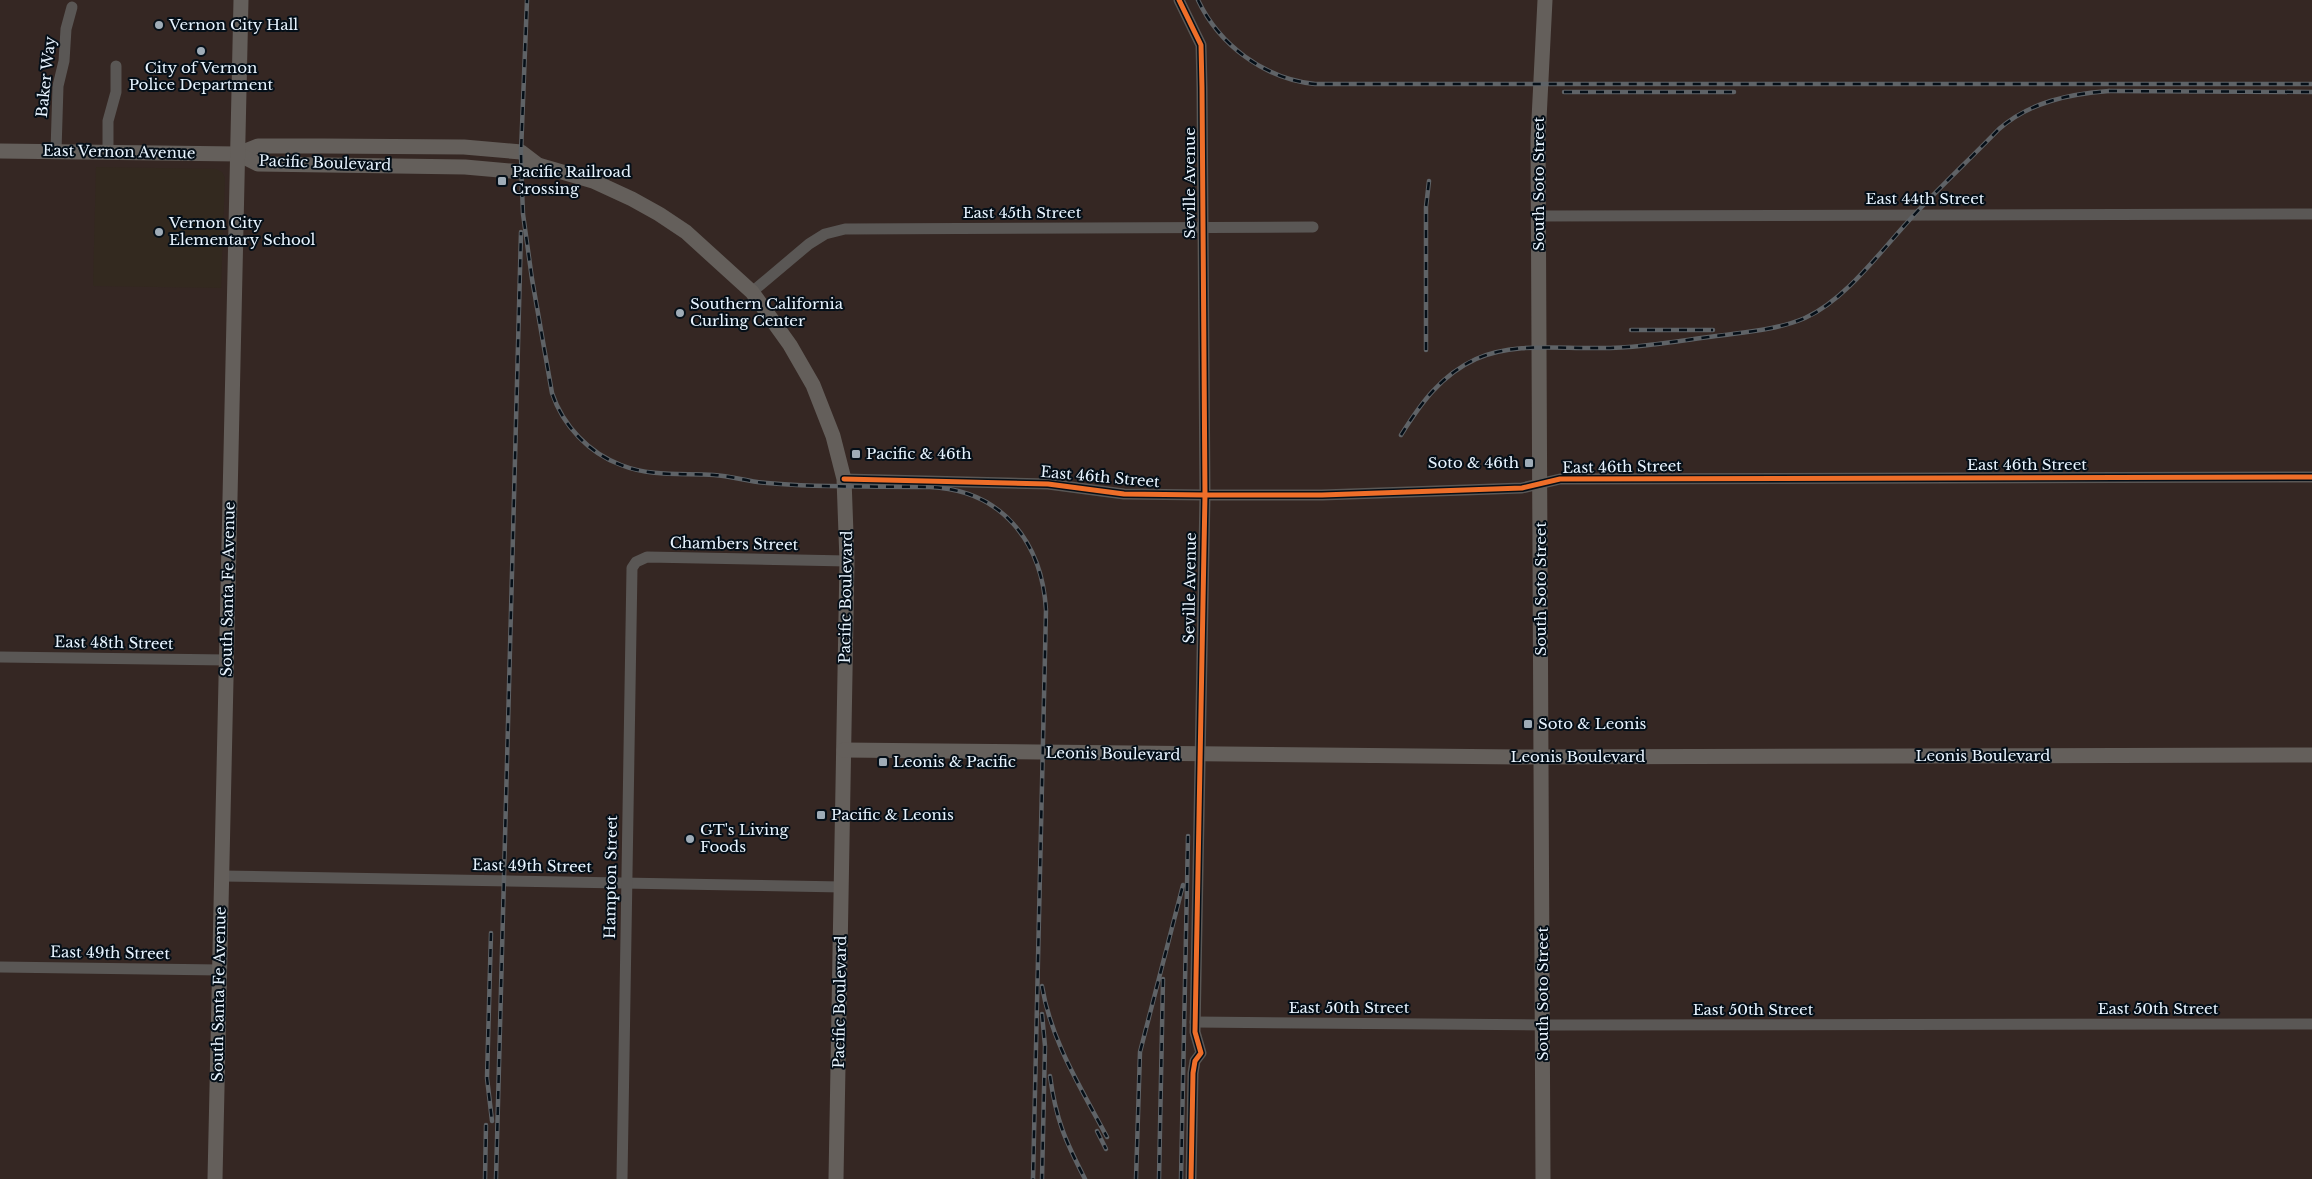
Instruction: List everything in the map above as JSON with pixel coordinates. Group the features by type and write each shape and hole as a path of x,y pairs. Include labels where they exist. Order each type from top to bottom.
{"main road":[{"name":"South Santa Fe Avenue","path":"215,1179 242,0"},
{"name":"South Soto Street","path":"1543,1179 1538,139 1545,0"},
{"name":"Pacific Boulevard","path":"238,154 258,146 464,147 521,152 538,166 593,181 632,198 659,214 694,239 752,292 790,345 813,384 833,436 844,479 847,561 836,1179"},
{"name":"East Vernon Avenue","path":"0,151 238,154"},
{"name":"Leonis Boulevard","path":"844,750 1542,757 2312,755"}],"street":[{"name":"Seville Avenue","path":"1178,0 1198,37 1202,51 1205,496 1195,1022 1195,1032 1201,1053 1195,1061 1193,1073 1191,1179"},
{"name":"Baker Way","path":"56,151 58,86 64,61 66,28 72,6"},
{"path":"108,152 108,121 116,92 116,66"},
{"name":"East 44th Street","path":"1539,216 2312,214"},
{"name":"East 45th Street","path":"752,292 809,244 825,234 845,229 1313,227"},
{"name":"East 46th Street","path":"844,479 1048,484 1124,494 1292,496 1522,488 1560,479 2312,477"},
{"name":"Chambers Street","path":"632,575 636,562 647,557 847,561"},
{"name":"Hampton Street","path":"622,1179 632,575"},
{"name":"East 48th Street","path":"0,657 227,660"},
{"name":"East 49th Street","path":"222,876 842,887"},
{"name":"East 49th Street","path":"0,967 220,970"},
{"name":"East 50th Street","path":"1195,1022 1543,1025 2312,1024"}],"shaded area":[{"path":"0,0 2312,0 2312,1179 0,1179"},
{"name":"Vernon City Elementary School","path":"96,167 216,169 222,172 225,178 221,288 93,286"}],"railway":[{"path":"522,195 521,152 527,0"},
{"path":"1198,0 1218,31 1246,57 1279,75 1296,81 1315,84 2312,84"},
{"path":"2109,91 2312,92"},
{"path":"1401,435 1424,401 1442,382 1452,373 1476,359 1491,354 1521,348 1615,348 1644,346 1761,330 1805,318 1820,310 1850,286 1924,204 1999,129 2011,120 2024,112 2051,101 2079,94 2109,91"},
{"path":"1564,92 1734,92"},
{"path":"1426,350 1426,207 1429,181"},
{"path":"522,189 523,214 532,279 552,393 570,427 588,446 598,453 609,460 632,469 655,473 721,476 787,485 930,487 955,490 978,498 997,509 1014,524 1027,542 1043,585 1046,610 1033,1179"},
{"path":"496,1179 521,232"},
{"path":"1631,330 1713,330"},
{"path":"1181,1179 1188,836"},
{"path":"1136,1179 1140,1052 1183,885"},
{"path":"491,933 487,1078 492,1121"},
{"path":"1159,1179 1163,979"},
{"path":"1042,986 1052,1026 1068,1064 1107,1137"},
{"path":"1042,1014 1045,1046 1042,1179"},
{"path":"1050,1076 1055,1105 1062,1129 1085,1179"},
{"path":"485,1179 486,1125"},
{"path":"1097,1131 1106,1149"}],"cycle path":[{"path":"1179,0 1201,45 1202,88 1205,495 1195,1032 1201,1053 1195,1061 1193,1073 1191,1179"},
{"path":"844,479 1048,484 1124,494 1322,495 1522,488 1560,479 2312,477"}],"place":[{"name":"Vernon City Hall","path":"159,25"},
{"name":"City of Vernon Police Department","path":"201,51"},
{"name":"Pacific Railroad Crossing","path":"502,181"},
{"name":"Vernon City Elementary School","path":"159,232"},
{"name":"Southern California Curling Center","path":"680,313"},
{"name":"Pacific & 46th","path":"856,454"},
{"name":"Soto & 46th","path":"1529,463"},
{"name":"Soto & Leonis","path":"1528,724"},
{"name":"Leonis & Pacific","path":"883,762"},
{"name":"Pacific & Leonis","path":"821,815"},
{"name":"GT's Living Foods","path":"690,839"}]}
